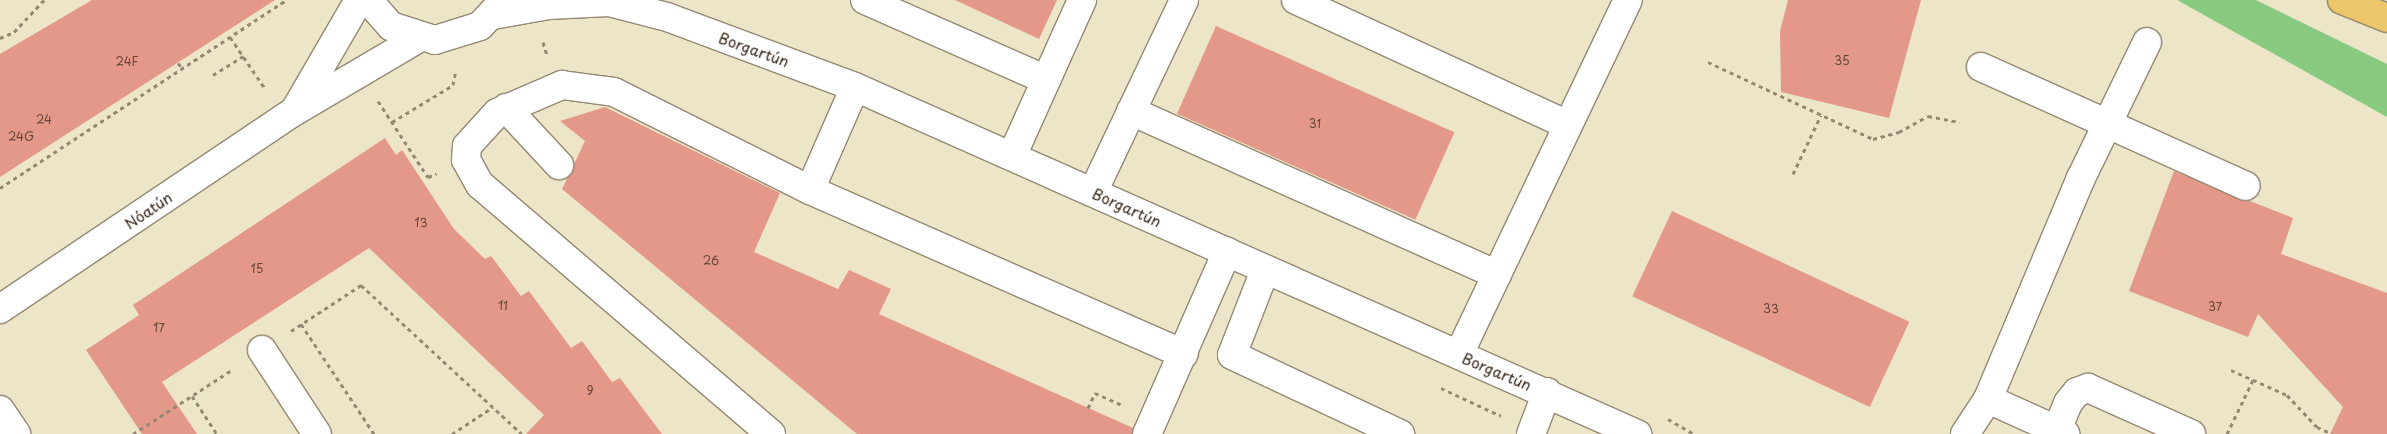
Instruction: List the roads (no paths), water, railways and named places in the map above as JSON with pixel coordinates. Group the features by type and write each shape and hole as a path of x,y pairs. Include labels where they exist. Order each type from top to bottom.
{"main road":[{"path":"2342,0 2387,18"}],"street":[{"name":"Nóatún","path":"295,111 359,0"},
{"name":"Borgartún","path":"368,0 391,26 419,38 459,36 498,8 607,1 670,8 1012,156 1265,270 1547,392 1637,434"},
{"path":"865,0 1046,80"},
{"path":"1012,156 1082,0"},
{"path":"1093,192 1184,0"},
{"path":"1296,0 1568,125"},
{"path":"1459,354 1628,0"},
{"name":"Nóatún","path":"0,309 295,111 419,38"},
{"path":"1965,434 1988,399 2107,124 2147,42"},
{"path":"1981,67 2246,186"},
{"path":"771,434 480,185 466,160 475,132 506,108 562,85 614,92 810,190 1184,354"},
{"path":"810,190 855,87"},
{"path":"506,108 560,164"},
{"path":"1131,111 1497,274"},
{"path":"1150,426 1184,354 1226,252"},
{"path":"1265,270 1232,355 1400,434"},
{"path":"262,350 317,434"},
{"path":"1988,399 2058,432 2077,392 2088,388 2175,430"},
{"path":"1531,434 1547,392"},
{"path":"1984,434 1988,399"},
{"path":"0,410 16,434"}]}
